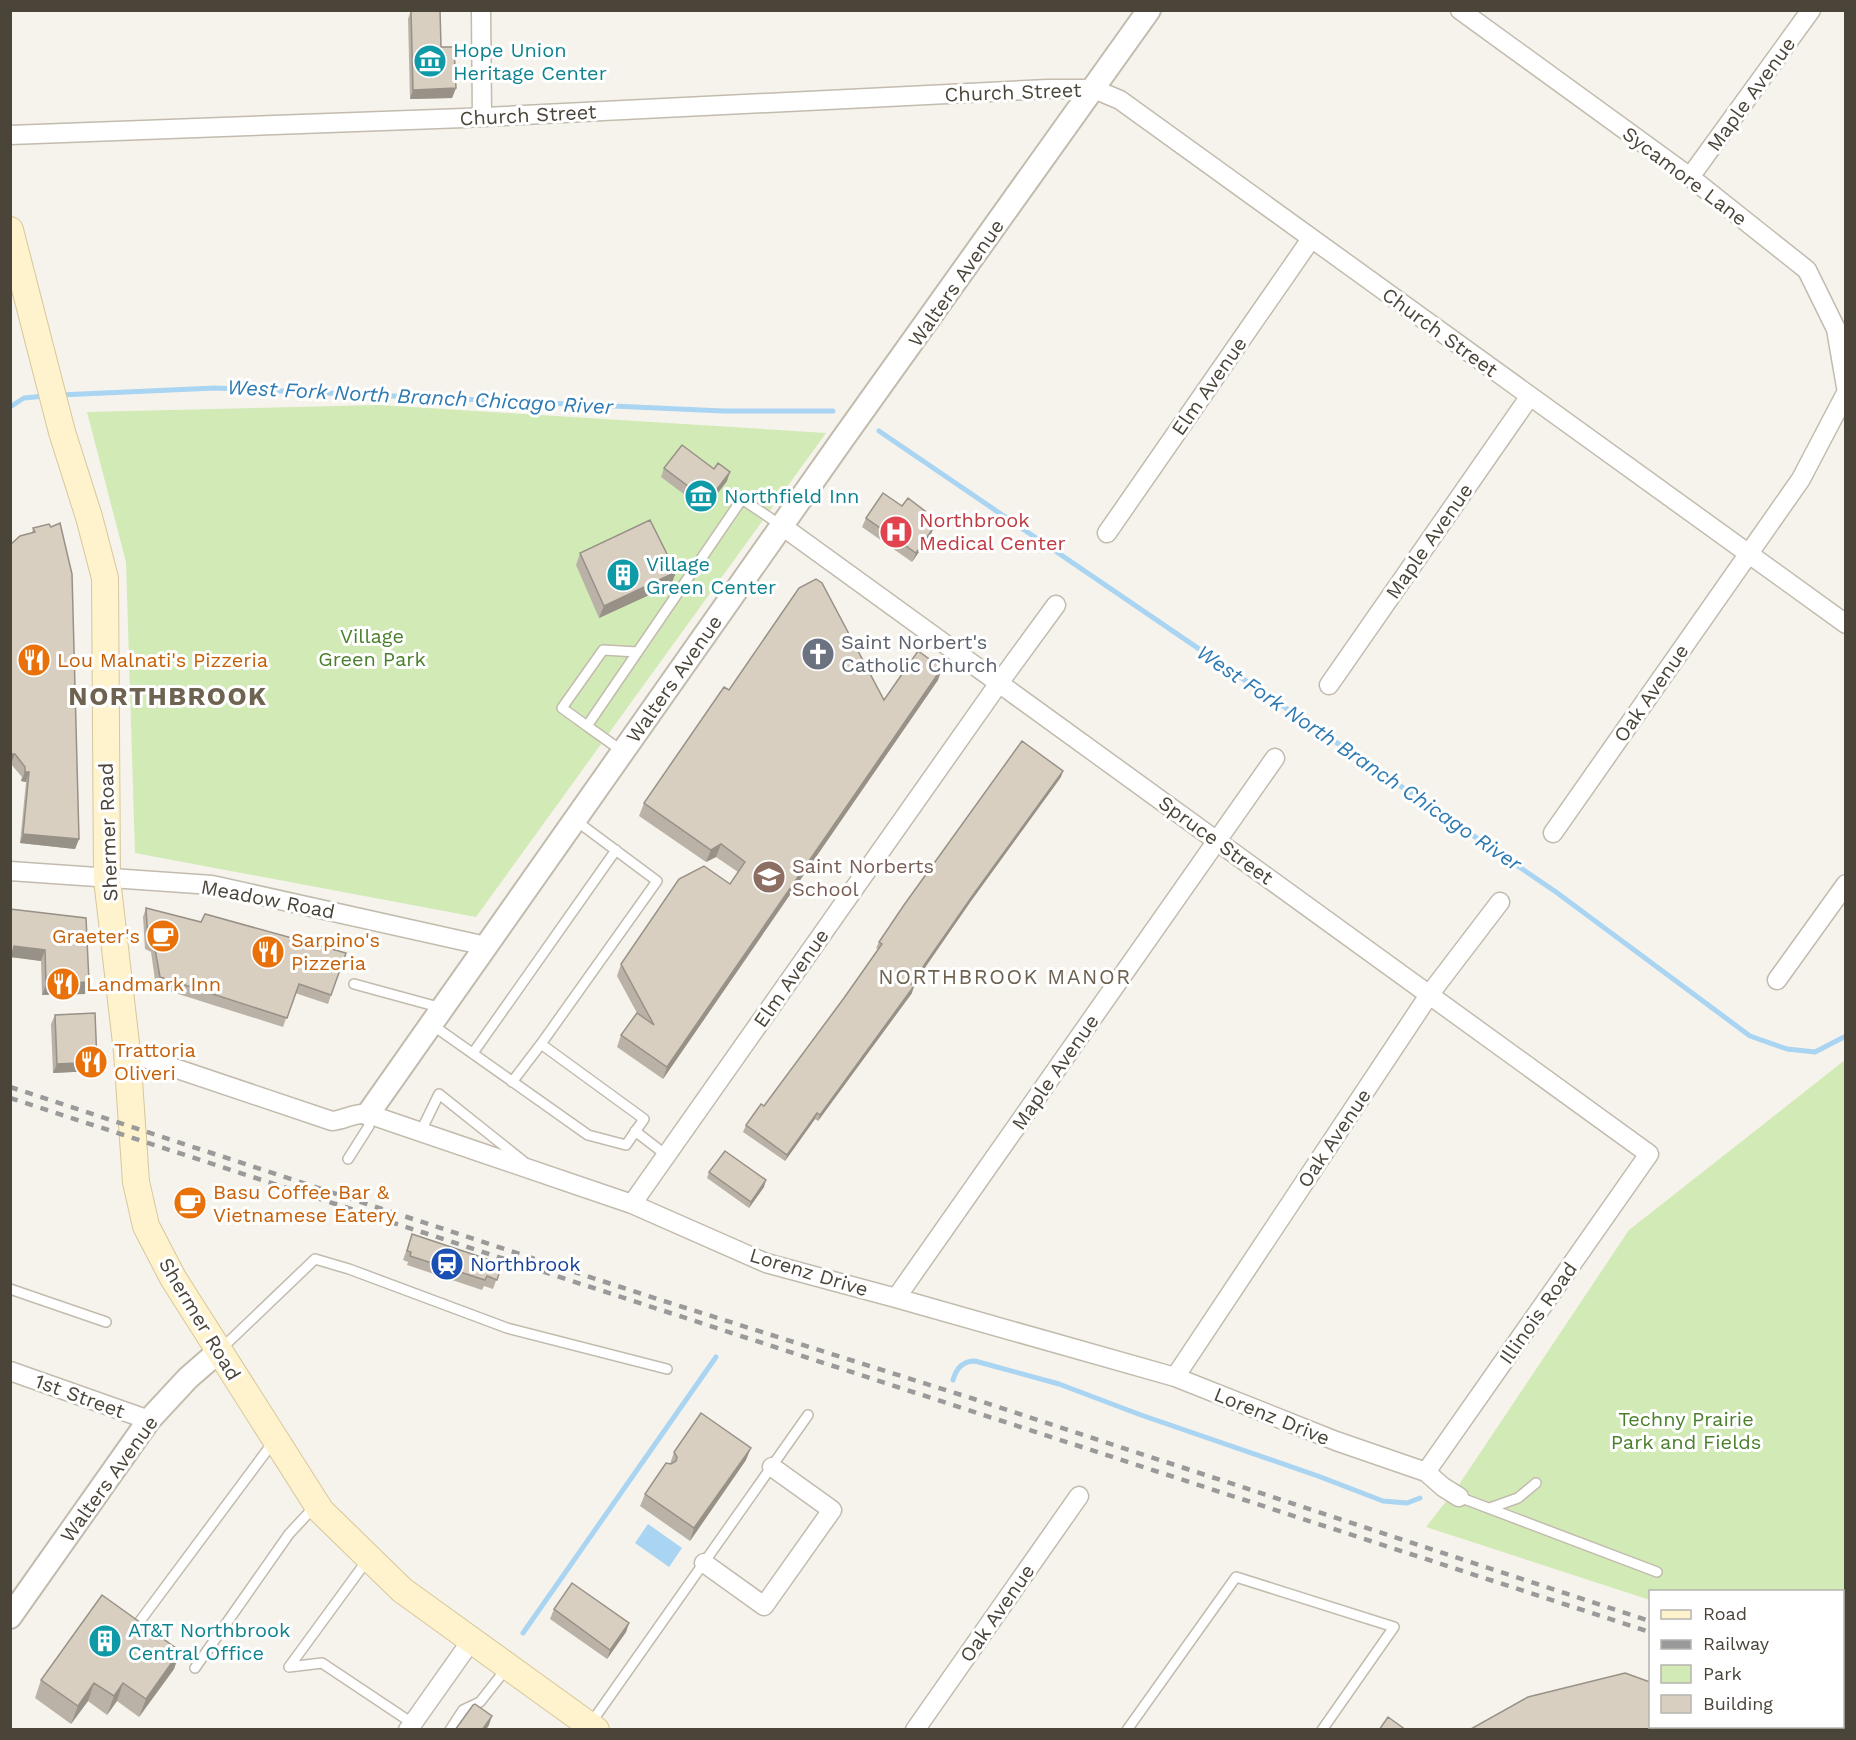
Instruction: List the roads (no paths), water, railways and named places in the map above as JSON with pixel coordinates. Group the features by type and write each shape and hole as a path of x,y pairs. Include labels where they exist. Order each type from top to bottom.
{"main road":[{"name":"Shermer Road","path":"12,240 39,349 105,578 107,879 127,1052 136,1182 146,1226 173,1278 321,1511 402,1590 593,1727"}],"street":[{"path":"481,10 482,117"},
{"name":"Walters Avenue","path":"368,1114 842,440 1149,10"},
{"name":"Sycamore Lane","path":"1460,10 1690,177 1807,270 1836,329 1845,387"},
{"name":"Maple Avenue","path":"1690,177 1811,10"},
{"name":"Church Street","path":"10,135 482,117 1024,90 1094,89 1120,100 1845,624"},
{"name":"Elm Avenue","path":"1107,533 1311,239"},
{"path":"1749,554 1801,479 1845,393"},
{"name":"Maple Avenue","path":"1329,685 1530,396"},
{"name":"Spruce Street","path":"782,526 1650,1154"},
{"name":"Oak Avenue","path":"1553,833 1749,554"},
{"name":"Elm Avenue","path":"632,1204 1056,605"},
{"name":"Maple Avenue","path":"896,1298 1275,758"},
{"name":"Meadow Road","path":"10,871 212,885 486,946"},
{"path":"1778,980 1845,884"},
{"name":"Oak Avenue","path":"1175,1377 1429,995 1500,902"},
{"path":"127,1052 332,1121 344,1120 360,1113 368,1114"},
{"name":"Lorenz Drive","path":"368,1114 632,1204 766,1263 1175,1377 1336,1441 1426,1472"},
{"name":"Illinois Road","path":"1426,1472 1650,1154"},
{"name":"Walters Avenue","path":"10,1617 149,1420 188,1378 219,1351"},
{"name":"1st Street","path":"10,1371 149,1420"},
{"path":"704,1563 764,1606 832,1510 772,1467"},
{"path":"1426,1472 1459,1497"},
{"name":"Oak Avenue","path":"915,1730 1080,1496"},
{"path":"410,1726 471,1641"}],"lane":[{"path":"587,726 742,499 782,526"},
{"path":"623,752 562,708 603,650 637,652"},
{"path":"512,1082 657,881 575,820"},
{"path":"473,1053 616,850"},
{"path":"354,984 437,1016 473,1053 588,1135 626,1145 644,1119 541,1044"},
{"path":"420,1133 439,1094 538,1173"},
{"path":"348,1160 369,1126 368,1114"},
{"path":"635,1131 666,1155"},
{"path":"219,1351 315,1260 349,1269 507,1328 667,1369"},
{"path":"10,1289 106,1322"},
{"path":"593,1727 808,1415"},
{"path":"141,1622 276,1439"},
{"path":"1490,1508 1518,1498 1536,1484"},
{"path":"1459,1497 1657,1572"},
{"path":"195,1668 290,1534 317,1504"},
{"path":"368,1558 289,1667 322,1664 410,1726"},
{"path":"1127,1730 1236,1577 1394,1627 1322,1730"},
{"path":"450,1730 463,1710 480,1702 508,1667"}],"water":[{"path":"648,1524 682,1548 669,1567 635,1543"}],"waterway":[{"name":"West Fork North Branch Chicago River","path":"60,395 215,388 723,411 833,411"},
{"name":"West Fork North Branch Chicago River","path":"10,407 24,398 45,396"},
{"name":"West Fork North Branch Chicago River","path":"879,431 1556,892 1750,1036 1787,1049 1815,1052 1846,1036"},
{"path":"523,1633 716,1357"},
{"path":"953,1380 961,1366 975,1361 1059,1384 1383,1501 1407,1503 1420,1498"}],"railway":[{"path":"10,1087 1649,1621"},
{"path":"10,1098 1649,1632"}],"place":[{"name":"Hope Union Heritage Center","path":"430,61"},
{"name":"Northfield Inn","path":"701,496"},
{"name":"Northbrook Medical Center","path":"896,532"},
{"name":"Village Green Center","path":"623,575"},
{"name":"Saint Norbert's Catholic Church","path":"818,654"},
{"name":"Lou Malnati's Pizzeria","path":"34,660"},
{"name":"Saint Norberts School","path":"769,877"},
{"name":"Graeter's","path":"163,936"},
{"name":"Sarpino's Pizzeria","path":"268,952"},
{"name":"Landmark Inn","path":"63,984"},
{"name":"Trattoria Oliveri","path":"91,1062"},
{"name":"Basu Coffee Bar & Vietnamese Eatery","path":"190,1203"},
{"name":"Northbrook","path":"447,1264"},
{"name":"AT&T Northbrook Central Office","path":"105,1641"}],"district":[{"name":"NORTHBROOK","path":"168,696"},
{"name":"NORTHBROOK MANOR","path":"1005,977"}],"park label":[{"name":"Village Green Park","path":"372,648"},
{"name":"Techny Prairie Park and Fields","path":"1686,1430"}]}
